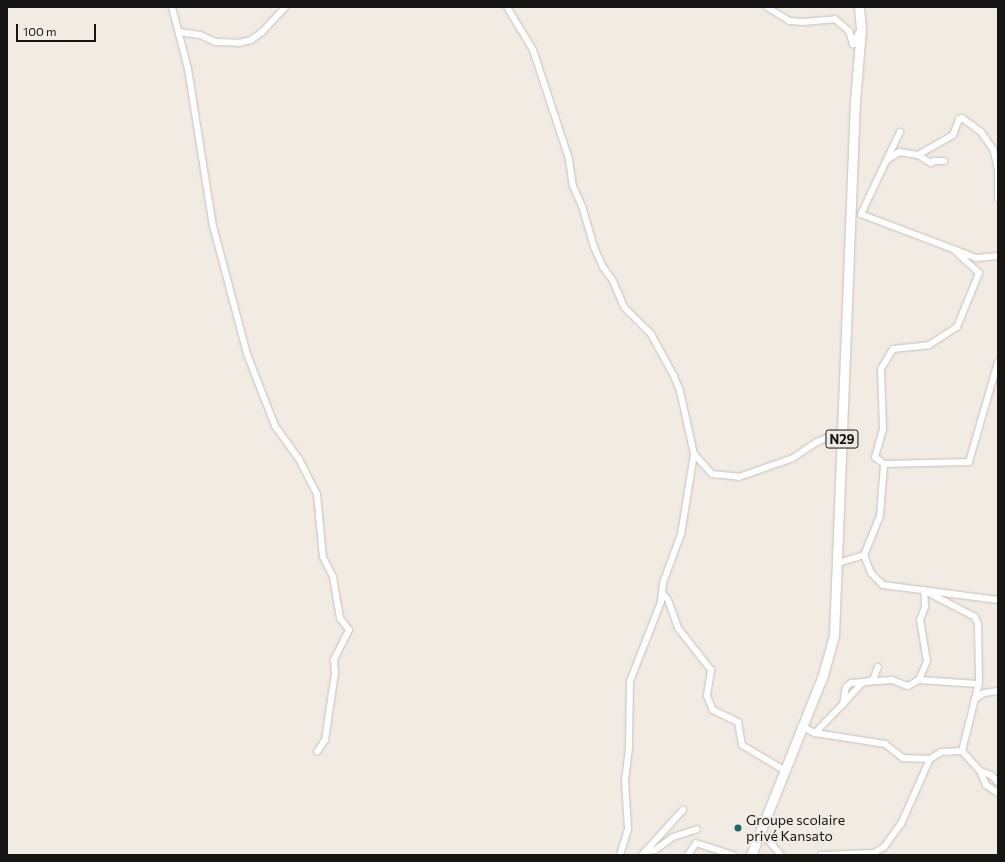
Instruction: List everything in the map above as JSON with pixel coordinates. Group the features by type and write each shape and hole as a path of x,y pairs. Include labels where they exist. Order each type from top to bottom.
{"main road":[{"name":"N29","path":"750,855 761,832 801,726 823,675 834,635 855,101 861,29 859,7"}],"street":[{"path":"172,7 188,69 213,226 247,354 275,426 299,459 317,494 323,557 333,578 340,618 349,630 334,660 335,673 325,740 317,752"},
{"path":"179,32 200,35 216,42 239,43 251,40 262,32 285,7"},
{"path":"507,7 533,50 569,159 573,186 582,206 594,247 603,267 613,281 624,307 651,334 674,376 680,390 694,454 681,534 663,583 661,602 629,687 630,748 625,781 628,828 620,855"},
{"path":"767,7 789,21 803,22 835,19 849,31 853,44 861,29"},
{"path":"918,155 953,135 958,119 962,118 981,132 993,149 998,168"},
{"path":"850,222 861,214 884,162 900,132"},
{"path":"884,162 899,152 918,155 930,163 944,161"},
{"path":"998,172 998,199"},
{"path":"861,214 976,258 998,256"},
{"path":"953,249 978,273 958,327 929,345 893,349 881,369 883,429 875,457 884,464 969,462 998,362"},
{"path":"694,454 712,474 739,477 793,458 817,442 831,436"},
{"path":"884,464 880,516 864,555 871,573 883,586 998,600"},
{"path":"838,563 864,555"},
{"path":"919,680 927,661 920,620 925,607 924,590"},
{"path":"924,590 975,617 978,624 978,684 962,751"},
{"path":"662,593 668,600 678,628 711,670 707,696 713,710 738,722 742,745 784,770"},
{"path":"815,733 862,683 873,680 878,667"},
{"path":"843,704 846,687 851,683 892,680 908,686 919,680 978,684"},
{"path":"975,699 984,693 998,691"},
{"path":"801,726 815,733 885,744 903,758 930,759"},
{"path":"821,855 874,853 884,847 901,824 930,759 941,752 962,751"},
{"path":"962,751 980,771 986,785 998,793"},
{"path":"980,771 991,775 998,782"},
{"path":"644,853 684,810"},
{"path":"644,853 655,850 673,837 697,829"},
{"path":"761,832 781,855"},
{"path":"688,855 696,843 733,855"}],"place":[{"name":"Groupe scolaire privé Kansato","path":"738,828"}]}
